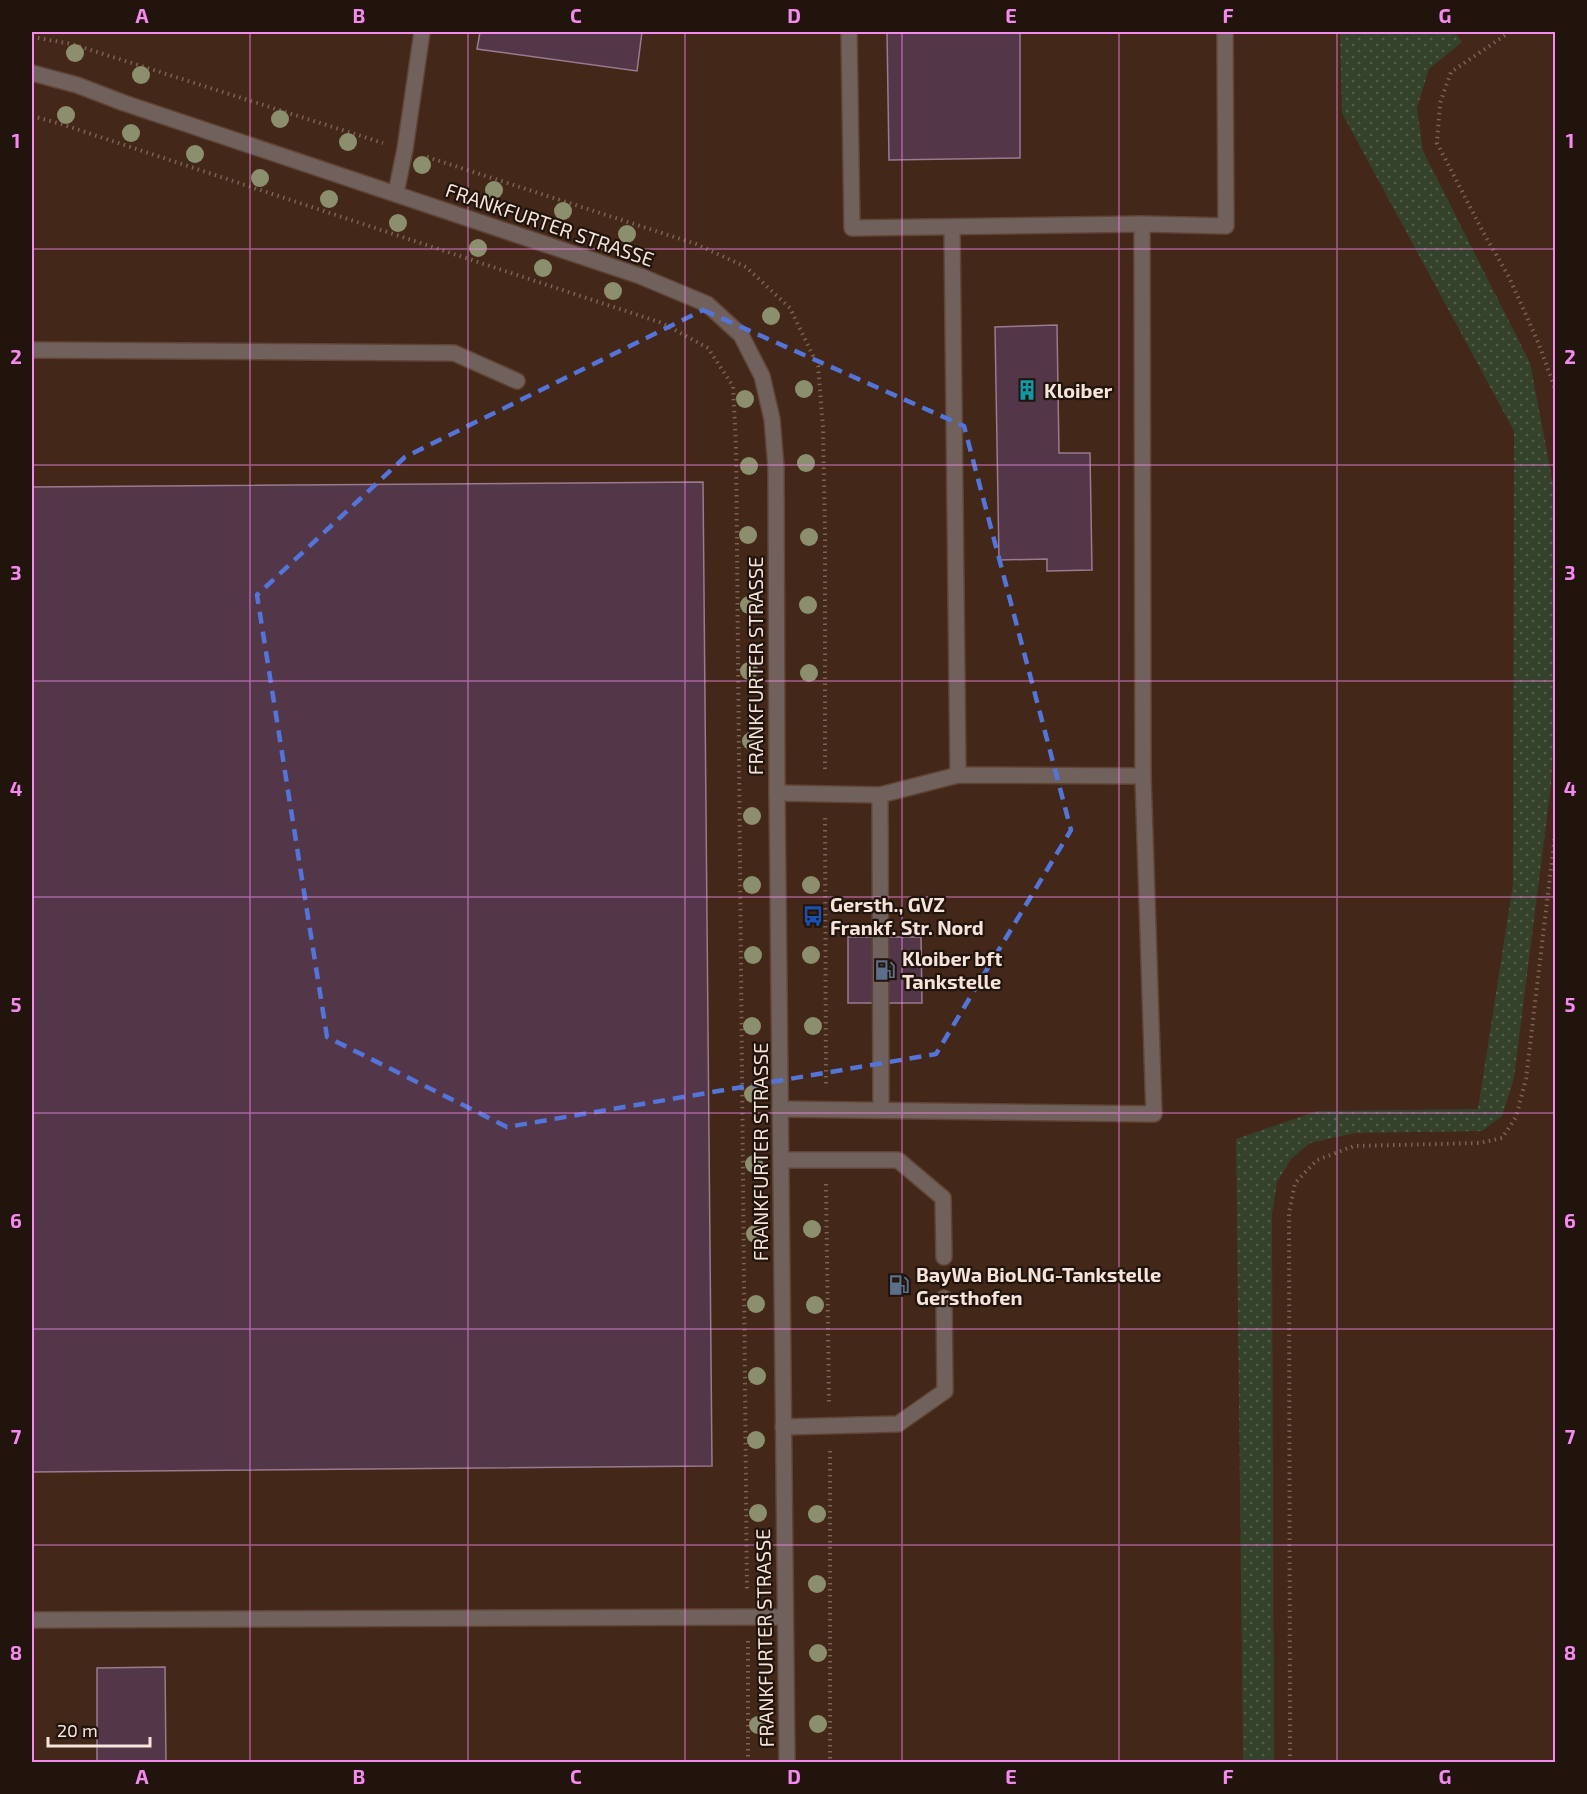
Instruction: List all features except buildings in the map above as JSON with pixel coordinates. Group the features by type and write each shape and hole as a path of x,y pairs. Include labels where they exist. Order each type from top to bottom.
{"street":[{"path":"396,193 405,149 422,32"},
{"path":"849,32 852,228 1142,224 1226,226 1225,32"},
{"name":"FRANKFURTER STRASSE","path":"32,73 77,85 124,103 396,193 659,284 707,304 741,335 762,376 772,420 776,467 787,1762"},
{"path":"780,1109 1154,1114 1143,776 1142,224"},
{"path":"952,228 958,775"},
{"path":"32,350 454,353 517,381"},
{"path":"777,793 880,795 958,775 1143,776"},
{"path":"880,795 881,1110"},
{"path":"781,1161 898,1160 943,1198 944,1257"},
{"path":"783,1427 898,1424 945,1391 944,1298"},
{"path":"32,1620 785,1617"}],"path":[{"path":"1510,32 1451,72 1440,103 1437,143 1509,277 1538,342 1556,392"},
{"path":"32,37 72,44 696,244 746,267 790,308 818,366 823,427 826,1110"},
{"path":"32,116 662,322 708,348 733,386 736,482 748,1762"},
{"path":"1290,1762 1289,1213 1295,1183 1317,1160 1354,1146 1480,1143 1502,1138 1516,1117 1526,1079 1556,826"},
{"path":"813,916 825,915"},
{"path":"826,1160 830,1426 830,1762"}],"highlighted area":[{"path":"703,310 964,426 1071,830 936,1054 507,1127 327,1037 257,595 405,457"}],"green space":[{"path":"1340,32 1455,32 1462,42 1429,69 1417,108 1423,151 1530,363 1555,494 1556,683 1551,785 1514,1078 1502,1116 1482,1131 1355,1133 1310,1143 1291,1159 1277,1182 1272,1215 1274,1762 1243,1762 1236,1139 1317,1111 1478,1109 1513,884 1514,431 1342,113"}],"place":[{"name":"Kloiber","path":"1027,390"},
{"name":"Gersth., GVZ Frankf. Str. Nord","path":"813,916"},
{"name":"Kloiber bft Tankstelle","path":"885,970"},
{"name":"BayWa BioLNG-Tankstelle Gersthofen","path":"899,1285"}]}
